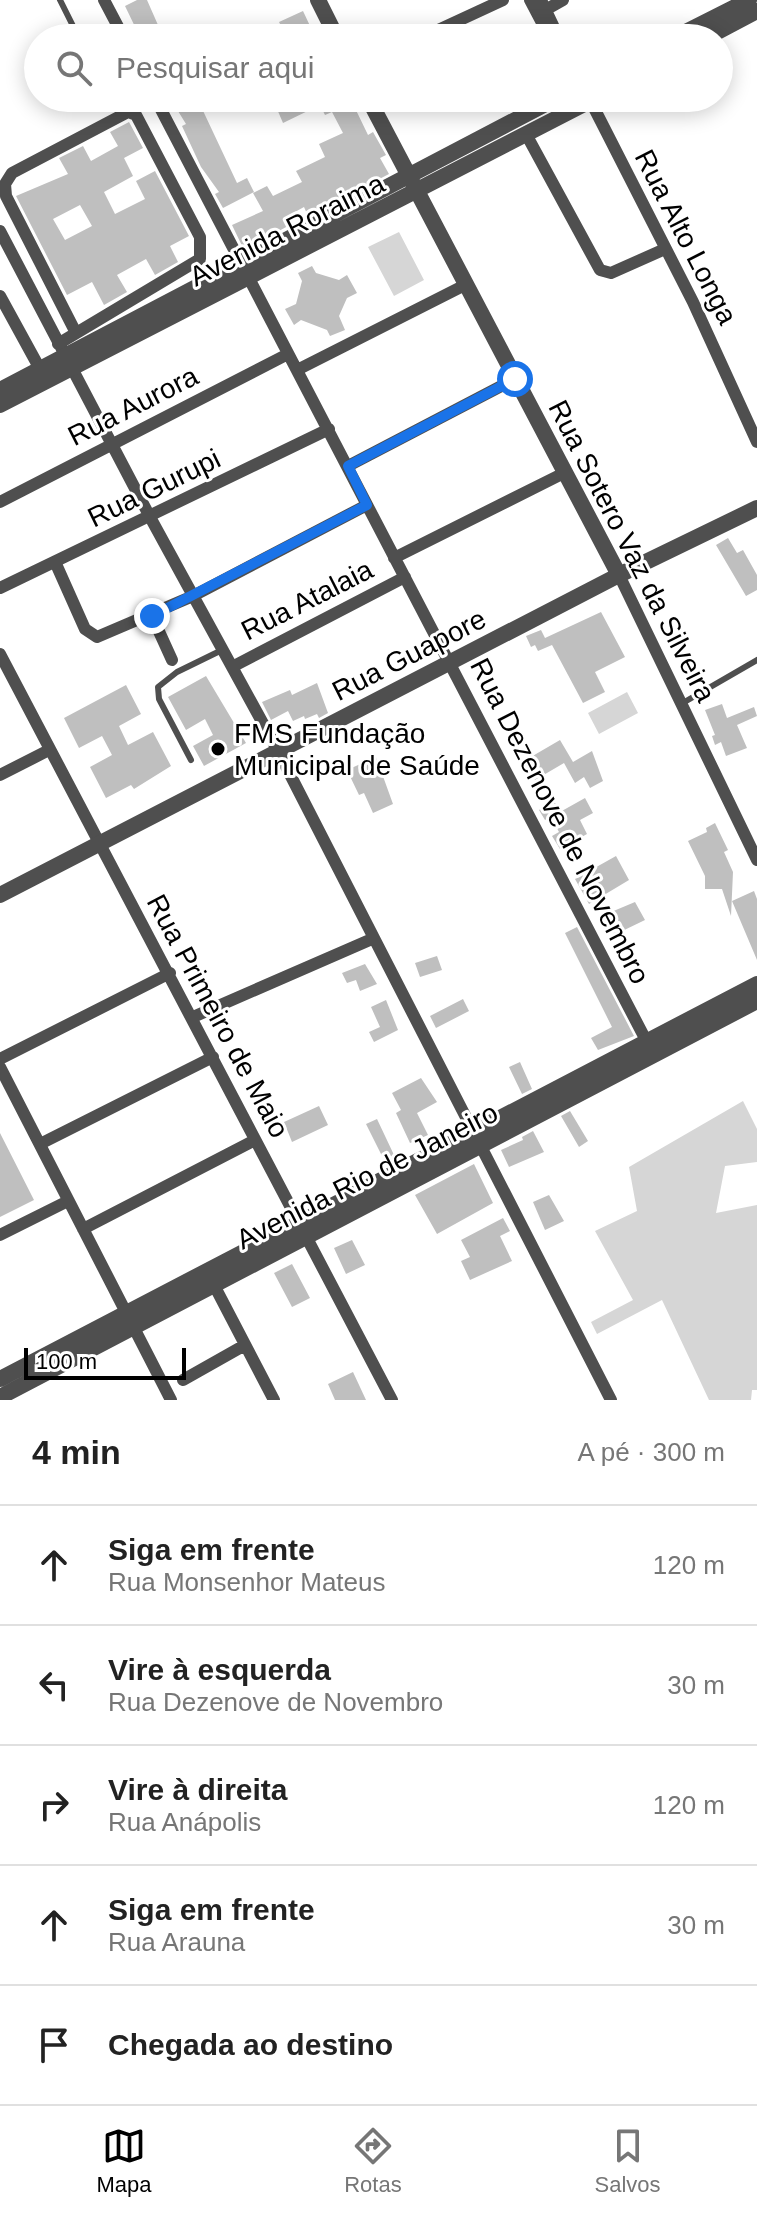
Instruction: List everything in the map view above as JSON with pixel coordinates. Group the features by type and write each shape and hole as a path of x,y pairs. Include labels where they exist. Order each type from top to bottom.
{"street":[{"path":"104,0 117,24"},
{"path":"318,0 330,24"},
{"path":"451,24 503,0"},
{"path":"530,0 541,8 563,0"},
{"path":"702,24 749,0"},
{"path":"732,24 757,11"},
{"path":"65,356 76,333 198,263 201,253 200,237 136,115 128,112 12,173 5,184 6,196 76,333"},
{"name":"Rua Dezenove de Novembro","path":"162,112 650,1049"},
{"name":"Rua Sotero Vaz da Silveira","path":"375,112 619,575 757,860"},
{"name":"Avenida Roraima","path":"0,405 65,356 250,278 533,112"},
{"name":"Avenida Roraima","path":"0,390 242,262 526,134 567,112"},
{"name":"Rua Alto Longa","path":"597,112 757,442"},
{"path":"526,134 600,270 611,273 665,249"},
{"path":"0,231 150,517 278,751 611,1400"},
{"path":"297,370 465,285"},
{"path":"0,296 40,369"},
{"name":"Rua Aurora","path":"0,502 288,354"},
{"path":"348,466 515,379"},
{"name":"Rua Gurupi","path":"0,588 56,564 329,429"},
{"path":"394,558 564,473"},
{"path":"56,564 90,635 104,636 193,596 367,505"},
{"name":"Rua Guapore","path":"0,895 619,575 757,508"},
{"name":"Rua Atalaia","path":"232,667 405,577"},
{"path":"152,616 172,660"},
{"name":"Rua Primeiro de Maio","path":"2,661 170,973 392,1400"},
{"path":"0,775 49,750"},
{"path":"193,1017 372,939"},
{"path":"0,1059 170,973"},
{"name":"Avenida Rio de Janeiro","path":"0,1397 129,1321 650,1049 757,984"},
{"name":"Avenida Rio de Janeiro","path":"650,1049 757,1001"},
{"path":"40,1144 213,1057"},
{"path":"0,1067 171,1400"},
{"path":"83,1229 255,1140"},
{"path":"0,1235 68,1201"},
{"name":"Avenida Rio de Janeiro","path":"0,1379 214,1285 304,1228"},
{"path":"214,1285 274,1400"},
{"path":"183,1380 245,1345"}],"lane":[{"path":"60,0 72,24"},
{"path":"191,760 159,699 158,687 177,672 222,650"},
{"path":"681,704 757,660"}],"shaded area":[{"path":"399,232 424,280 394,296 368,247"},
{"path":"627,692 638,713 599,734 588,713"},
{"path":"743,1101 757,1129 757,1162 725,1166 716,1213 757,1205 757,1390 752,1390 751,1400 709,1400 662,1300 597,1334 591,1322 633,1300 595,1231 637,1211 629,1167"}],"building":[{"path":"137,0 147,0 158,24 134,24 125,6"},
{"path":"303,11 309,24 280,24"},
{"path":"179,112 204,112 237,183 247,178 254,192 223,208 215,194 219,192 201,167 182,126 186,124"},
{"path":"278,112 306,112 283,123"},
{"path":"332,112 357,112 368,135 373,132 386,155 380,158 389,174 308,216 304,207 284,218 288,226 244,250 232,225 263,211 253,193 267,186 273,196 302,182 296,171 325,157 319,144 343,133"},
{"path":"129,122 143,148 124,158 133,176 104,192 115,214 145,199 136,181 155,171 189,236 170,246 178,262 155,275 146,259 117,275 127,292 104,305 92,282 67,295 16,196 68,174 59,158 83,146 91,161 118,146 110,132","holes":["80,205 92,226 65,240 53,219"]},
{"path":"312,266 316,273 339,280 347,275 357,293 347,298 339,316 345,330 330,336 327,330 301,320 294,325 285,309 296,304 302,281 298,273"},
{"path":"728,538 737,553 743,550 757,575 757,590 746,596 716,545"},
{"path":"601,612 625,657 595,672 605,692 583,703 552,645 538,651 535,645 531,647 526,636 541,630 545,638"},
{"path":"206,676 246,743 204,766 193,746 213,735 205,719 186,730 168,697"},
{"path":"317,683 328,713 319,718 317,714 293,721 288,711 271,720 262,702 290,690 292,695"},
{"path":"126,685 141,714 119,726 128,745 153,732 171,766 134,789 131,785 106,798 90,767 112,755 102,736 79,748 64,718"},
{"path":"722,704 727,718 754,707 757,716 737,725 747,748 726,756 721,742 715,745 712,736 715,735 705,710"},
{"path":"560,740 573,762 592,751 603,781 590,788 584,777 575,783 564,763 535,780 524,761"},
{"path":"376,757 393,804 373,813 364,793 359,795 347,770"},
{"path":"585,798 593,813 580,820 587,834 560,849 552,836 559,832 551,817 545,820 539,810 554,801 560,812"},
{"path":"715,823 728,850 724,852 733,872 731,916 722,889 705,889 705,876 688,841 707,832 706,828"},
{"path":"616,856 629,880 589,904 575,879"},
{"path":"754,891 757,899 757,960 732,901"},
{"path":"635,902 645,920 614,935 604,915"},
{"path":"577,927 634,1036 598,1050 591,1038 612,1027 565,933"},
{"path":"437,956 442,970 420,977 415,963"},
{"path":"365,964 377,984 360,991 356,980 347,983 342,973"},
{"path":"463,999 469,1011 436,1028 430,1016"},
{"path":"386,1000 398,1030 374,1042 369,1032 380,1027 371,1007"},
{"path":"520,1062 532,1089 522,1094 509,1067"},
{"path":"421,1078 437,1102 417,1113 428,1135 410,1143 396,1113 401,1110 392,1093"},
{"path":"319,1106 328,1125 292,1142 284,1122"},
{"path":"570,1111 588,1141 579,1147 561,1116"},
{"path":"377,1119 394,1155 384,1160 366,1124"},
{"path":"533,1131 544,1152 509,1167 501,1150 523,1140 522,1137"},
{"path":"0,1133 34,1200 0,1217"},
{"path":"474,1164 493,1203 437,1234 415,1195"},
{"path":"549,1195 564,1221 545,1230 533,1202"},
{"path":"503,1218 510,1231 500,1236 512,1261 470,1280 461,1261 470,1257 461,1240"},
{"path":"352,1240 365,1265 346,1274 334,1248"},
{"path":"292,1264 310,1298 292,1307 274,1273"},
{"path":"353,1372 366,1400 335,1400 328,1384"}],"place":[{"name":"FMS Fundação Municipal de Saúde","path":"218,749"}],"route":[{"path":"152,616 367,505 348,466 515,379"}]}
